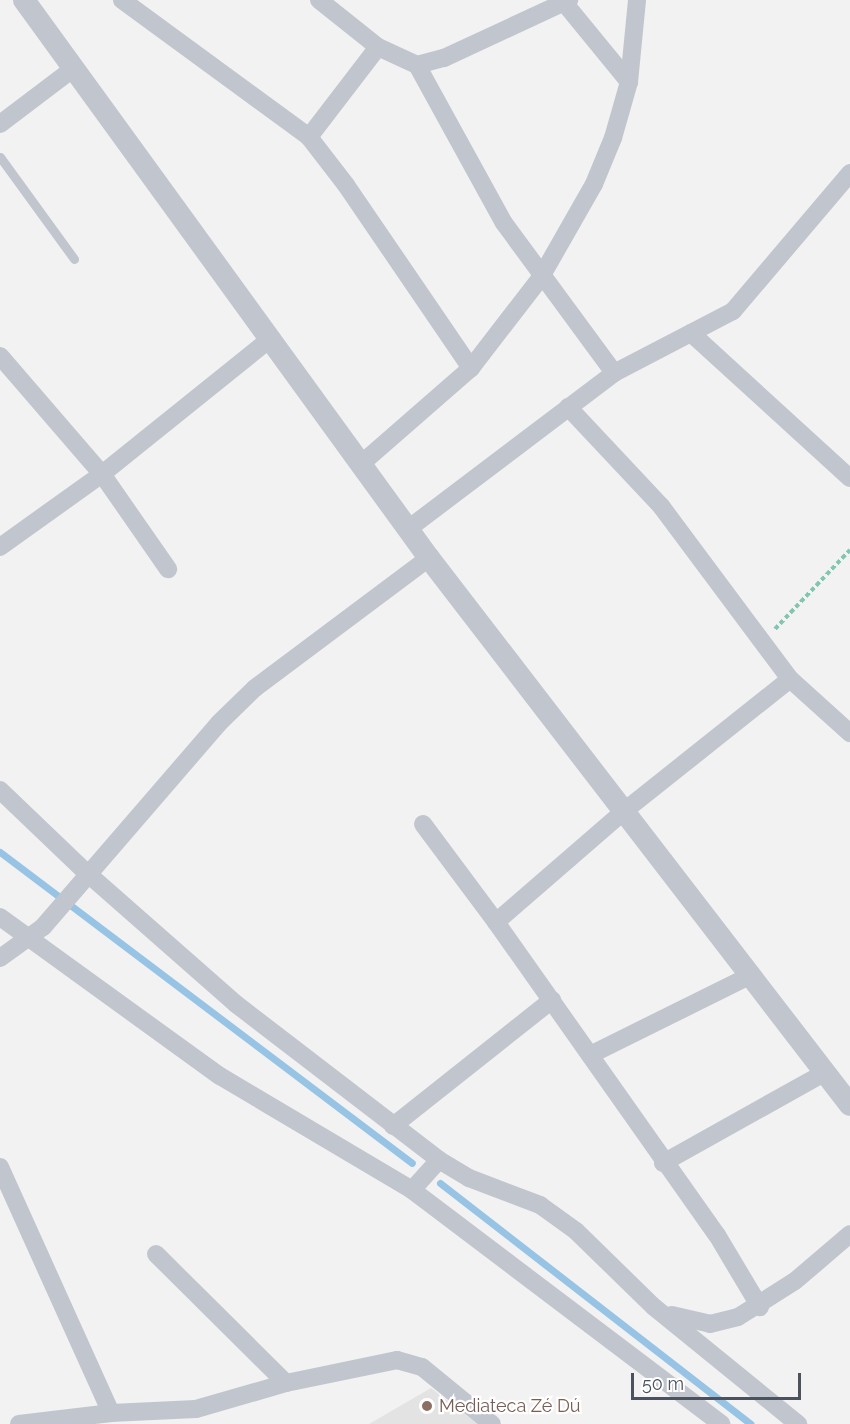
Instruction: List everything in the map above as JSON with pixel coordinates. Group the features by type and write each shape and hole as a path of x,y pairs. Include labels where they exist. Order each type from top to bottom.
{"street":[{"path":"24,0 429,558 747,977 850,1106"},
{"path":"122,0 309,138 346,185 471,368"},
{"path":"319,0 378,47 417,65 504,223 541,277 614,373"},
{"path":"417,65 444,58 565,0 629,82"},
{"path":"361,464 471,368 541,277 594,184 629,82 637,0"},
{"path":"309,138 378,47"},
{"path":"0,124 74,68"},
{"path":"408,529 614,373 691,333 742,302 850,173"},
{"path":"691,333 850,478"},
{"path":"2,542 102,474 271,338"},
{"path":"0,356 102,474 168,569"},
{"path":"568,407 661,506 686,544 764,640 790,679 850,733"},
{"path":"0,958 29,941 52,917 87,873 219,723 255,688 429,558"},
{"path":"496,922 623,812 790,679"},
{"path":"0,790 87,873 236,1004 393,1126 436,1163 540,1206 576,1231 654,1307 798,1424"},
{"path":"423,824 552,1000 663,1162 717,1235 760,1307"},
{"path":"0,918 29,941 238,1088 416,1185 720,1424"},
{"path":"590,1055 747,977"},
{"path":"393,1126 552,1000"},
{"path":"663,1162 824,1073"},
{"path":"416,1185 436,1163"},
{"path":"0,1167 111,1413"},
{"path":"654,1307 684,1321 710,1324 760,1307 850,1234"},
{"path":"156,1254 286,1383"},
{"path":"19,1424 111,1413 195,1409 286,1383 397,1360 410,1361 492,1424"}],"lane":[{"path":"0,157 74,259"}],"path":[{"path":"764,640 850,550"}],"shaded area":[{"name":"Mediateca Zé Dú","path":"431,1388 478,1424 369,1424"}],"waterway":[{"path":"0,852 412,1163"},
{"path":"440,1183 751,1424"}],"place":[{"name":"Mediateca Zé Dú","path":"427,1406"}]}
